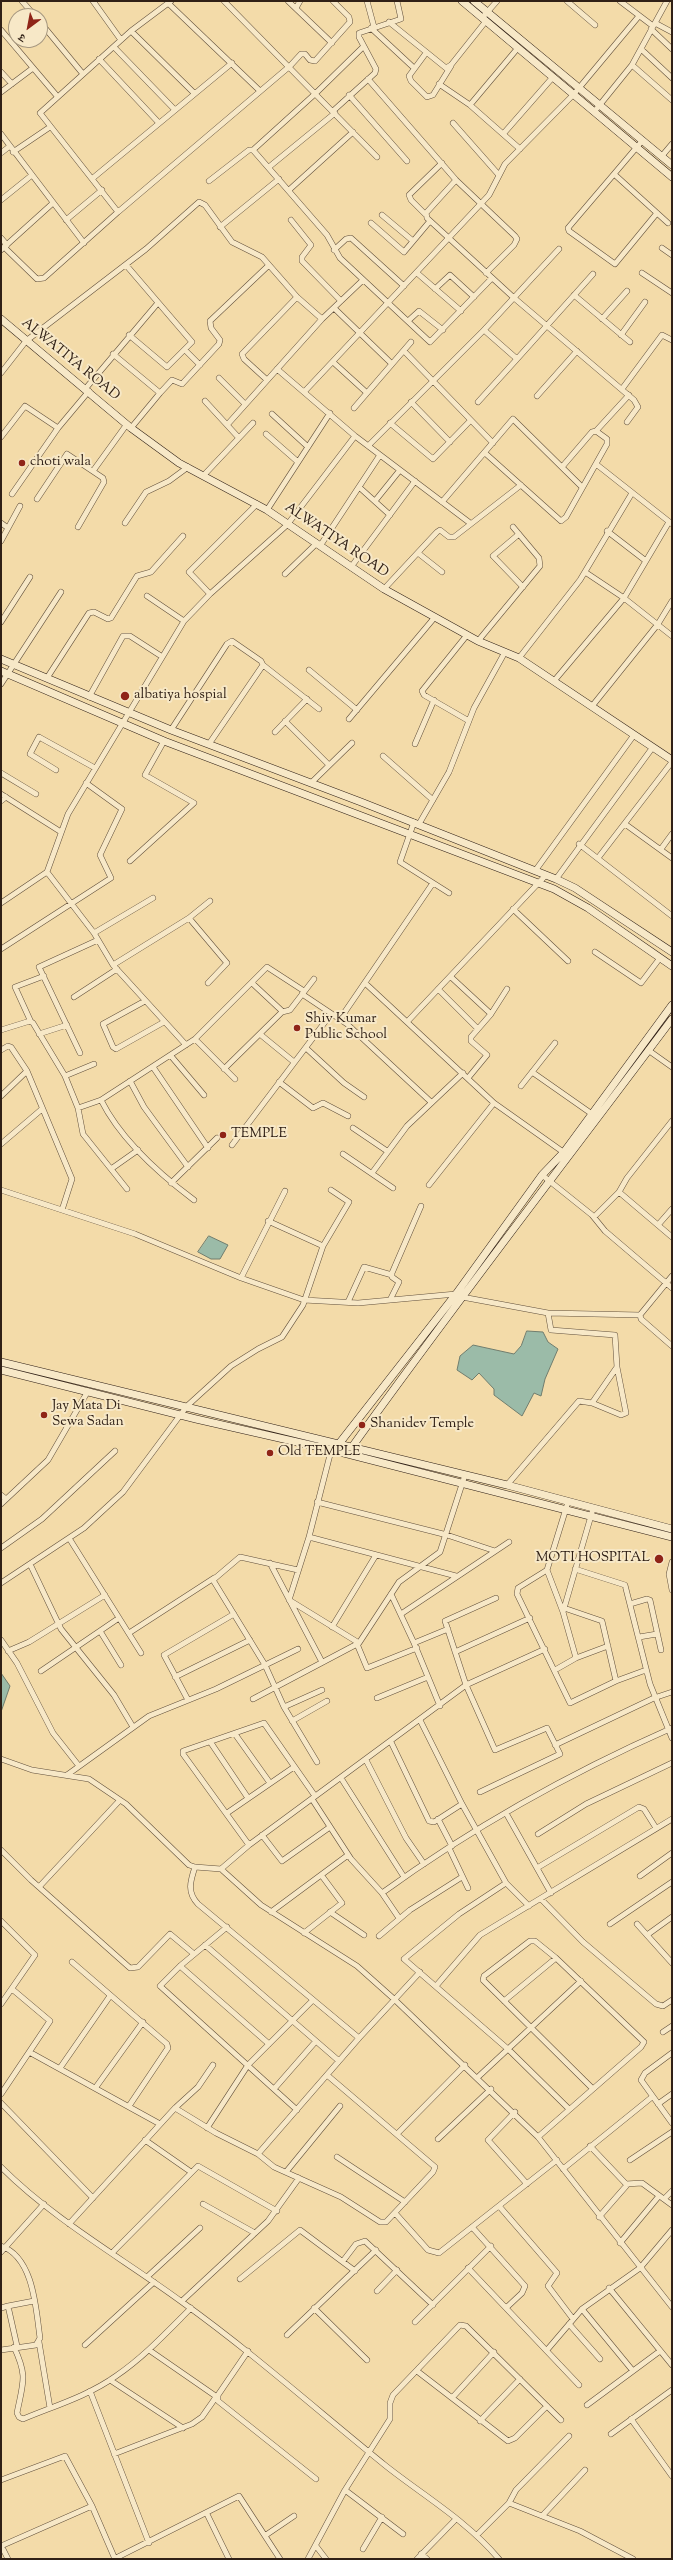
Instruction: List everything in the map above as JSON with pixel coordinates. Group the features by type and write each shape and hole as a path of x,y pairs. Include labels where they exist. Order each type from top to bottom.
{"main road":[{"path":"462,1 517,49 574,94 672,177"},
{"path":"474,1 672,166"},
{"name":"ALWATIYA ROAD","path":"1,319 129,426 188,467 257,504 384,589 478,641 518,658 593,706 672,761"},
{"path":"1,659 128,713 416,823 556,879 575,888 672,952"},
{"path":"4,672 121,724 164,741 554,889 588,908 672,966"},
{"path":"617,929 623,919"},
{"path":"334,1446 459,1296 550,1182 592,1114 672,1005"},
{"path":"352,1448 542,1175 567,1154 672,1019"},
{"path":"1,1362 187,1406 462,1483 567,1505"},
{"path":"1,1370 88,1390 182,1415 334,1446 352,1448 507,1485 672,1537"},
{"path":"592,1513 672,1529"}],"street":[{"path":"93,1 122,40"},
{"path":"224,1 290,66 377,158"},
{"path":"288,1 332,43"},
{"path":"296,8 300,1"},
{"path":"1,238 4,247 34,276 41,279 259,90 290,66 302,53 310,60 315,61 332,43 350,20 333,1"},
{"path":"367,1 372,28 414,68"},
{"path":"269,167 334,112 349,95 368,79 376,69 364,47 359,33 401,19 397,1"},
{"path":"426,53 414,68 409,78 427,98 431,97 451,65 484,19 487,11 497,1"},
{"path":"567,1 595,25"},
{"path":"620,1 653,26 672,49"},
{"path":"594,112 632,65 668,1"},
{"path":"118,212 94,178 50,127 40,113 57,96 131,31 170,2 259,90"},
{"path":"305,391 480,205 492,191 498,174 520,149 574,94 639,16"},
{"path":"390,22 446,68 451,65"},
{"path":"653,26 672,32"},
{"path":"1,30 57,96"},
{"path":"131,31 194,93"},
{"path":"48,32 83,74"},
{"path":"114,47 175,110"},
{"path":"209,181 249,150 253,150 364,47"},
{"path":"470,105 517,49"},
{"path":"641,49 672,78"},
{"path":"99,59 159,123"},
{"path":"94,178 194,93 232,63"},
{"path":"632,65 672,100"},
{"path":"1,92 33,68"},
{"path":"1,72 12,84"},
{"path":"504,133 552,77"},
{"path":"368,79 456,180 480,205 517,239 486,273"},
{"path":"440,84 470,105 504,133 520,149"},
{"path":"349,95 407,161"},
{"path":"453,123 498,174"},
{"path":"13,152 50,127"},
{"path":"289,190 353,132"},
{"path":"1,134 13,152 84,243"},
{"path":"642,141 568,228 569,231 615,264 657,213"},
{"path":"661,157 672,144"},
{"path":"1,153 10,146"},
{"path":"253,150 327,235 334,250 363,280 430,342 492,278"},
{"path":"442,163 409,195 411,200 430,221 486,273 629,396 638,407 627,422"},
{"path":"614,174 668,223"},
{"path":"1,200 32,175"},
{"path":"220,227 279,179"},
{"path":"425,214 456,180"},
{"path":"66,220 102,190"},
{"path":"1,373 26,341 126,265 170,229 198,202 205,205 232,242 259,254 297,297 322,320"},
{"path":"4,247 53,203"},
{"path":"382,215 413,242"},
{"path":"292,220 311,245 302,257 302,261 341,301"},
{"path":"371,223 401,252 405,252 430,221"},
{"path":"334,250 346,239 351,238 404,286"},
{"path":"662,248 672,255"},
{"path":"368,446 432,380 484,330 559,249"},
{"path":"126,265 157,304 192,340 185,350 167,367 129,335"},
{"path":"93,471 129,426 172,380 182,384 220,342 211,328 210,321 269,265"},
{"path":"417,273 461,311"},
{"path":"642,273 672,293"},
{"path":"478,402 548,326 593,274"},
{"path":"435,288 450,275 474,297"},
{"path":"227,425 322,320 363,280"},
{"path":"602,319 627,291"},
{"path":"574,295 630,342"},
{"path":"267,380 244,359 242,354 297,297"},
{"path":"621,335 644,302"},
{"path":"12,494 58,428 113,354 157,304"},
{"path":"334,308 392,364"},
{"path":"408,321 419,311 443,330"},
{"path":"484,330 517,360"},
{"path":"622,389 662,335 672,340"},
{"path":"354,408 411,342"},
{"path":"185,350 200,365"},
{"path":"404,351 470,421 493,443"},
{"path":"537,396 577,351"},
{"path":"113,354 160,393"},
{"path":"333,362 367,393"},
{"path":"277,369 305,391 355,436 470,523"},
{"path":"219,378 245,404"},
{"path":"562,467 592,432 596,431 629,396"},
{"path":"205,401 239,438"},
{"path":"411,402 450,442"},
{"path":"1,437 25,406 58,428"},
{"path":"266,510 330,413"},
{"path":"272,414 308,447"},
{"path":"442,502 513,419 581,486"},
{"path":"390,423 433,459 470,421"},
{"path":"204,475 253,423"},
{"path":"485,452 561,521 566,517 581,486 596,464 608,442 596,431"},
{"path":"266,434 298,462"},
{"path":"1,903 47,872 68,814 161,656 184,621 210,594 287,525 355,436"},
{"path":"37,499 64,455 69,455 93,471 105,481 78,527"},
{"path":"285,574 318,545 380,455"},
{"path":"554,681 624,598 670,523 596,464"},
{"path":"125,522 146,492 169,482 188,467"},
{"path":"375,501 400,470"},
{"path":"351,567 415,481"},
{"path":"384,589 439,531 451,537 521,485"},
{"path":"359,487 390,515"},
{"path":"518,658 585,572 607,531 632,492"},
{"path":"210,594 189,572 257,504"},
{"path":"1,541 20,506"},
{"path":"1,523 8,528"},
{"path":"478,641 524,588 540,566 541,562 513,527"},
{"path":"607,531 646,561"},
{"path":"519,534 493,556 524,588"},
{"path":"47,678 89,613 92,611 108,619 111,618 137,576 152,572 182,536"},
{"path":"418,553 442,572"},
{"path":"585,572 624,598 672,636"},
{"path":"1,622 30,577"},
{"path":"1,684 4,672 14,664 61,592"},
{"path":"147,596 184,621"},
{"path":"593,706 658,624 672,601"},
{"path":"349,719 436,617"},
{"path":"467,634 422,691 469,722"},
{"path":"88,697 124,636 130,636 161,656"},
{"path":"171,730 229,642 241,647 319,708"},
{"path":"449,893 400,862 416,823 433,800 456,755 469,722 505,652"},
{"path":"209,744 263,665"},
{"path":"309,670 356,710"},
{"path":"275,732 307,699"},
{"path":"415,744 434,700"},
{"path":"285,721 329,765"},
{"path":"535,871 634,735"},
{"path":"56,770 30,754 39,737 95,768"},
{"path":"130,861 194,803 145,775 164,741"},
{"path":"311,783 352,742"},
{"path":"556,879 579,844 653,747"},
{"path":"383,756 433,800"},
{"path":"598,858 672,761"},
{"path":"1,773 36,794"},
{"path":"1,949 111,878 100,854 122,809 86,783"},
{"path":"1,801 4,796 61,832"},
{"path":"625,824 672,858"},
{"path":"661,849 672,834"},
{"path":"579,844 671,914"},
{"path":"47,872 94,933 115,967 186,1045"},
{"path":"407,1022 438,989 451,978 513,909 546,875"},
{"path":"340,1019 433,883"},
{"path":"94,933 153,898"},
{"path":"74,997 115,967 190,918 210,901"},
{"path":"513,909 568,961"},
{"path":"190,918 227,962 208,982"},
{"path":"80,1053 39,967 98,940"},
{"path":"595,952 641,983 660,958"},
{"path":"78,1108 101,1100 195,1039 268,966 331,1014 340,1019 431,1102"},
{"path":"44,976 14,987 31,1022 65,1076 78,1108 83,1134 127,1189"},
{"path":"451,978 491,1014"},
{"path":"224,1069 261,1035 282,1012 288,1011 314,979"},
{"path":"252,983 282,1012"},
{"path":"364,983 494,1103 567,1154"},
{"path":"438,989 477,1028"},
{"path":"468,1078 487,1055 470,1039 477,1028 491,1014 507,989"},
{"path":"145,1001 103,1024 113,1047 116,1049 164,1022"},
{"path":"232,1145 331,1014"},
{"path":"1,1030 31,1022"},
{"path":"39,1034 67,1025"},
{"path":"261,1035 294,1062"},
{"path":"195,1039 235,1079"},
{"path":"521,1086 555,1043"},
{"path":"1,1050 8,1046 11,1047 27,1071 72,1178 62,1210"},
{"path":"306,1048 344,1083 364,1098"},
{"path":"648,1050 672,1067"},
{"path":"171,1056 204,1095"},
{"path":"65,1076 94,1064"},
{"path":"153,1067 208,1148"},
{"path":"1,1096 27,1071"},
{"path":"532,1072 592,1114"},
{"path":"372,1173 407,1126 463,1073"},
{"path":"130,1081 144,1107 188,1167"},
{"path":"279,1082 313,1108 323,1103 348,1116"},
{"path":"101,1100 111,1119 138,1150 171,1183 194,1200"},
{"path":"428,1185 494,1103"},
{"path":"1,1144 42,1109"},
{"path":"594,1217 619,1192 627,1178 672,1121"},
{"path":"353,1128 388,1151"},
{"path":"171,1183 217,1138"},
{"path":"111,1170 138,1150"},
{"path":"343,1154 393,1188"},
{"path":"542,1175 594,1217 605,1230 672,1288"},
{"path":"1,1190 135,1234 303,1302 348,1302 459,1296 548,1313 640,1315"},
{"path":"1,1583 84,1528 123,1492 182,1415 187,1406 231,1366 258,1349 282,1337 297,1316 323,1246 349,1202 331,1190"},
{"path":"241,1278 268,1221 285,1191"},
{"path":"619,1192 672,1238"},
{"path":"392,1275 421,1206"},
{"path":"658,1225 672,1209"},
{"path":"268,1221 323,1246"},
{"path":"348,1302 364,1267 392,1275 399,1282 390,1300"},
{"path":"640,1315 672,1276"},
{"path":"507,1485 579,1401 592,1403 622,1415 626,1412 617,1367 615,1335 551,1330 548,1313"},
{"path":"640,1315 641,1319 672,1346"},
{"path":"592,1403 617,1367"},
{"path":"1,1504 44,1464 88,1390"},
{"path":"288,1600 309,1537 317,1502 334,1446"},
{"path":"1,1548 42,1519 116,1451"},
{"path":"253,1699 358,1644 399,1582 440,1552 447,1535 465,1475"},
{"path":"1,1495 6,1499"},
{"path":"317,1502 447,1535 495,1551"},
{"path":"567,1505 547,1570 563,1610 576,1658"},
{"path":"563,1610 592,1513"},
{"path":"309,1537 456,1576"},
{"path":"68,1538 141,1653"},
{"path":"401,1614 509,1542"},
{"path":"332,1627 376,1555"},
{"path":"128,1632 214,1578 238,1557 298,1570"},
{"path":"672,1562 669,1578 672,1590"},
{"path":"270,1563 288,1600 322,1662"},
{"path":"30,1564 58,1622 75,1647 114,1695 133,1727"},
{"path":"575,1569 624,1584 654,1698 670,1729 672,1738"},
{"path":"547,1570 517,1590 517,1596 530,1618 570,1703 616,1681 646,1670"},
{"path":"214,1578 213,1581 265,1665 276,1686 284,1707 317,1762"},
{"path":"391,1594 416,1645 440,1706"},
{"path":"8,1651 29,1642 58,1622 104,1595"},
{"path":"480,1792 560,1754 547,1728 495,1750 466,1686 445,1621 496,1598"},
{"path":"630,1604 647,1599 650,1600 661,1650"},
{"path":"288,1600 358,1644 368,1668 448,1629"},
{"path":"563,1610 602,1621 616,1681"},
{"path":"188,1700 164,1658 165,1653 234,1614"},
{"path":"41,1671 119,1618"},
{"path":"455,1652 530,1618"},
{"path":"100,1631 121,1665"},
{"path":"639,1637 657,1634"},
{"path":"1,1640 53,1733 79,1766"},
{"path":"175,1677 250,1640"},
{"path":"555,1670 576,1658 608,1646"},
{"path":"67,1775 149,1716 188,1700 298,1649"},
{"path":"221,1869 262,1835 466,1686 545,1649"},
{"path":"377,1698 428,1677"},
{"path":"284,1707 322,1690"},
{"path":"555,1745 654,1698 672,1692"},
{"path":"292,1721 327,1701"},
{"path":"420,1720 476,1831 506,1883 529,1906"},
{"path":"249,1845 183,1754 184,1751 211,1743 264,1723 294,1767 348,1855 382,1893 399,1918"},
{"path":"382,1893 450,1847 556,1784 670,1729"},
{"path":"235,1734 270,1784"},
{"path":"391,1742 428,1820 432,1822 462,1804"},
{"path":"211,1743 248,1798"},
{"path":"1,1759 32,1770 89,1778 120,1800 189,1865 195,1868 221,1869 271,1912 357,1966 515,2112 557,2160 599,2217 672,2307"},
{"path":"366,1760 406,1838 424,1864"},
{"path":"538,1834 586,1804 672,1763"},
{"path":"227,1813 294,1767"},
{"path":"341,1778 404,1877"},
{"path":"39,1887 120,1800"},
{"path":"537,1868 638,1806 644,1809 656,1828"},
{"path":"506,1813 551,1893"},
{"path":"438,1819 468,1888"},
{"path":"436,1986 480,1935 672,1819"},
{"path":"262,1835 282,1861 330,1826"},
{"path":"1,1850 39,1887 130,1968 138,1968 170,1934 194,1954"},
{"path":"640,1876 672,1853"},
{"path":"271,1912 322,1876 348,1855"},
{"path":"195,1868 190,1887 193,1898 359,2038"},
{"path":"304,1933 342,1903 322,1876"},
{"path":"379,1936 399,1918 462,1877"},
{"path":"610,1924 672,1882"},
{"path":"506,1883 459,1914 404,1959 509,2050 569,2110"},
{"path":"541,1899 583,1942 656,2004 663,2006 672,2000"},
{"path":"330,1912 364,1935"},
{"path":"647,1935 672,1917"},
{"path":"1,1921 35,1955 1,2004"},
{"path":"637,1924 670,1956 672,1963"},
{"path":"227,1927 180,1966 160,1986 297,2110"},
{"path":"538,2137 593,2089 644,2042 556,1958 532,1940 484,1976 483,1980 593,2089"},
{"path":"205,1945 339,2061"},
{"path":"504,2001 556,1958"},
{"path":"72,1962 110,1996 166,2041 168,2048 129,2106"},
{"path":"180,1966 269,2044"},
{"path":"258,2154 359,2038 420,1972"},
{"path":"478,2077 509,2050 581,1981"},
{"path":"1,2094 31,2053 50,2021 12,1989"},
{"path":"60,2068 110,1996"},
{"path":"207,2128 248,2065 293,2022 313,2000"},
{"path":"96,2087 143,2022"},
{"path":"662,2032 672,2026"},
{"path":"274,2089 316,2041"},
{"path":"31,2053 96,2087 160,2124"},
{"path":"672,2053 645,2073 641,2080 672,2123"},
{"path":"69,2224 174,2108 198,2087 213,2065"},
{"path":"397,2134 465,2065"},
{"path":"174,2108 207,2128 258,2154 286,2172 341,2197 380,2222 386,2222 433,2172 435,2167 327,2075"},
{"path":"438,2139 491,2090"},
{"path":"658,2104 672,2094"},
{"path":"563,2169 652,2097"},
{"path":"1,2103 93,2198"},
{"path":"286,2172 340,2106"},
{"path":"515,2112 488,2140 527,2184"},
{"path":"630,2160 672,2132"},
{"path":"146,2140 191,2172"},
{"path":"590,2146 627,2185"},
{"path":"337,2157 405,2202"},
{"path":"395,2213 428,2250 435,2254 444,2250 557,2160"},
{"path":"112,2253 198,2166 277,2211"},
{"path":"1,2167 69,2224 182,2301 248,2351 369,2452 477,2535 499,2559"},
{"path":"182,2301 277,2211 299,2178"},
{"path":"599,2217 627,2185 642,2183 672,2205"},
{"path":"620,2242 661,2197 672,2191"},
{"path":"1,2252 3,2247 44,2204"},
{"path":"202,2204 255,2233"},
{"path":"499,2206 557,2273 548,2286 573,2319"},
{"path":"472,2227 491,2246 525,2286 522,2293 506,2308"},
{"path":"147,2277 200,2228"},
{"path":"240,2279 300,2230 355,2271"},
{"path":"547,2350 582,2309 609,2288 640,2268 672,2230"},
{"path":"343,2261 361,2240 376,2250 433,2305"},
{"path":"415,2322 491,2246"},
{"path":"3,2247 23,2265 34,2301 50,2408"},
{"path":"287,2335 376,2250"},
{"path":"468,2268 579,2385"},
{"path":"378,2291 397,2270"},
{"path":"85,2345 154,2282"},
{"path":"609,2288 672,2365"},
{"path":"1,2308 34,2301"},
{"path":"8,2306 16,2347 24,2373 17,2415 23,2419 90,2391 110,2380 149,2350 191,2308"},
{"path":"314,2308 367,2360"},
{"path":"582,2309 633,2371"},
{"path":"308,2559 345,2490 390,2419 391,2399 463,2324 494,2352 561,2420"},
{"path":"569,2324 600,2359"},
{"path":"1,2350 36,2345 39,2342"},
{"path":"149,2350 217,2397 221,2403 316,2479"},
{"path":"114,2454 198,2421 217,2397 248,2351"},
{"path":"587,2405 660,2351"},
{"path":"452,2398 494,2352"},
{"path":"417,2371 480,2421 508,2441 515,2438 547,2406"},
{"path":"480,2421 520,2379"},
{"path":"110,2380 183,2428"},
{"path":"611,2434 672,2390"},
{"path":"90,2391 149,2543"},
{"path":"631,2419 672,2476"},
{"path":"477,2535 509,2503 516,2490 569,2436"},
{"path":"1,2480 65,2456 92,2506 114,2559 207,2514 239,2496 266,2535 280,2559"},
{"path":"543,2515 585,2470"},
{"path":"345,2490 382,2517 402,2534"},
{"path":"509,2503 543,2515 580,2531 633,2559"},
{"path":"8,2559 1,2545 92,2506"},
{"path":"207,2514 229,2559"},
{"path":"266,2535 294,2516"},
{"path":"363,2549 382,2517"},
{"path":"417,2559 456,2519"},
{"path":"316,2546 326,2559"},
{"path":"421,2554 427,2559"}],"shaded area":[{"path":"209,1236 228,1245 220,1259 211,1259 198,1252"},
{"path":"527,1331 543,1332 548,1342 558,1349 545,1379 541,1396 534,1393 522,1416 494,1395 494,1389 479,1373 472,1380 457,1370 460,1356 473,1345 514,1354 521,1346"},
{"path":"1,1673 10,1686 1,1712"}],"place":[{"name":"choti wala","path":"22,463"},
{"name":"albatiya hospial","path":"125,696"},
{"name":"Shiv Kumar Public School","path":"297,1028"},
{"name":"TEMPLE","path":"223,1135"},
{"name":"Jay Mata Di Sewa Sadan","path":"44,1415"},
{"name":"Shanidev Temple","path":"362,1425"},
{"name":"Old TEMPLE","path":"270,1453"},
{"name":"MOTI HOSPITAL","path":"659,1559"}]}
